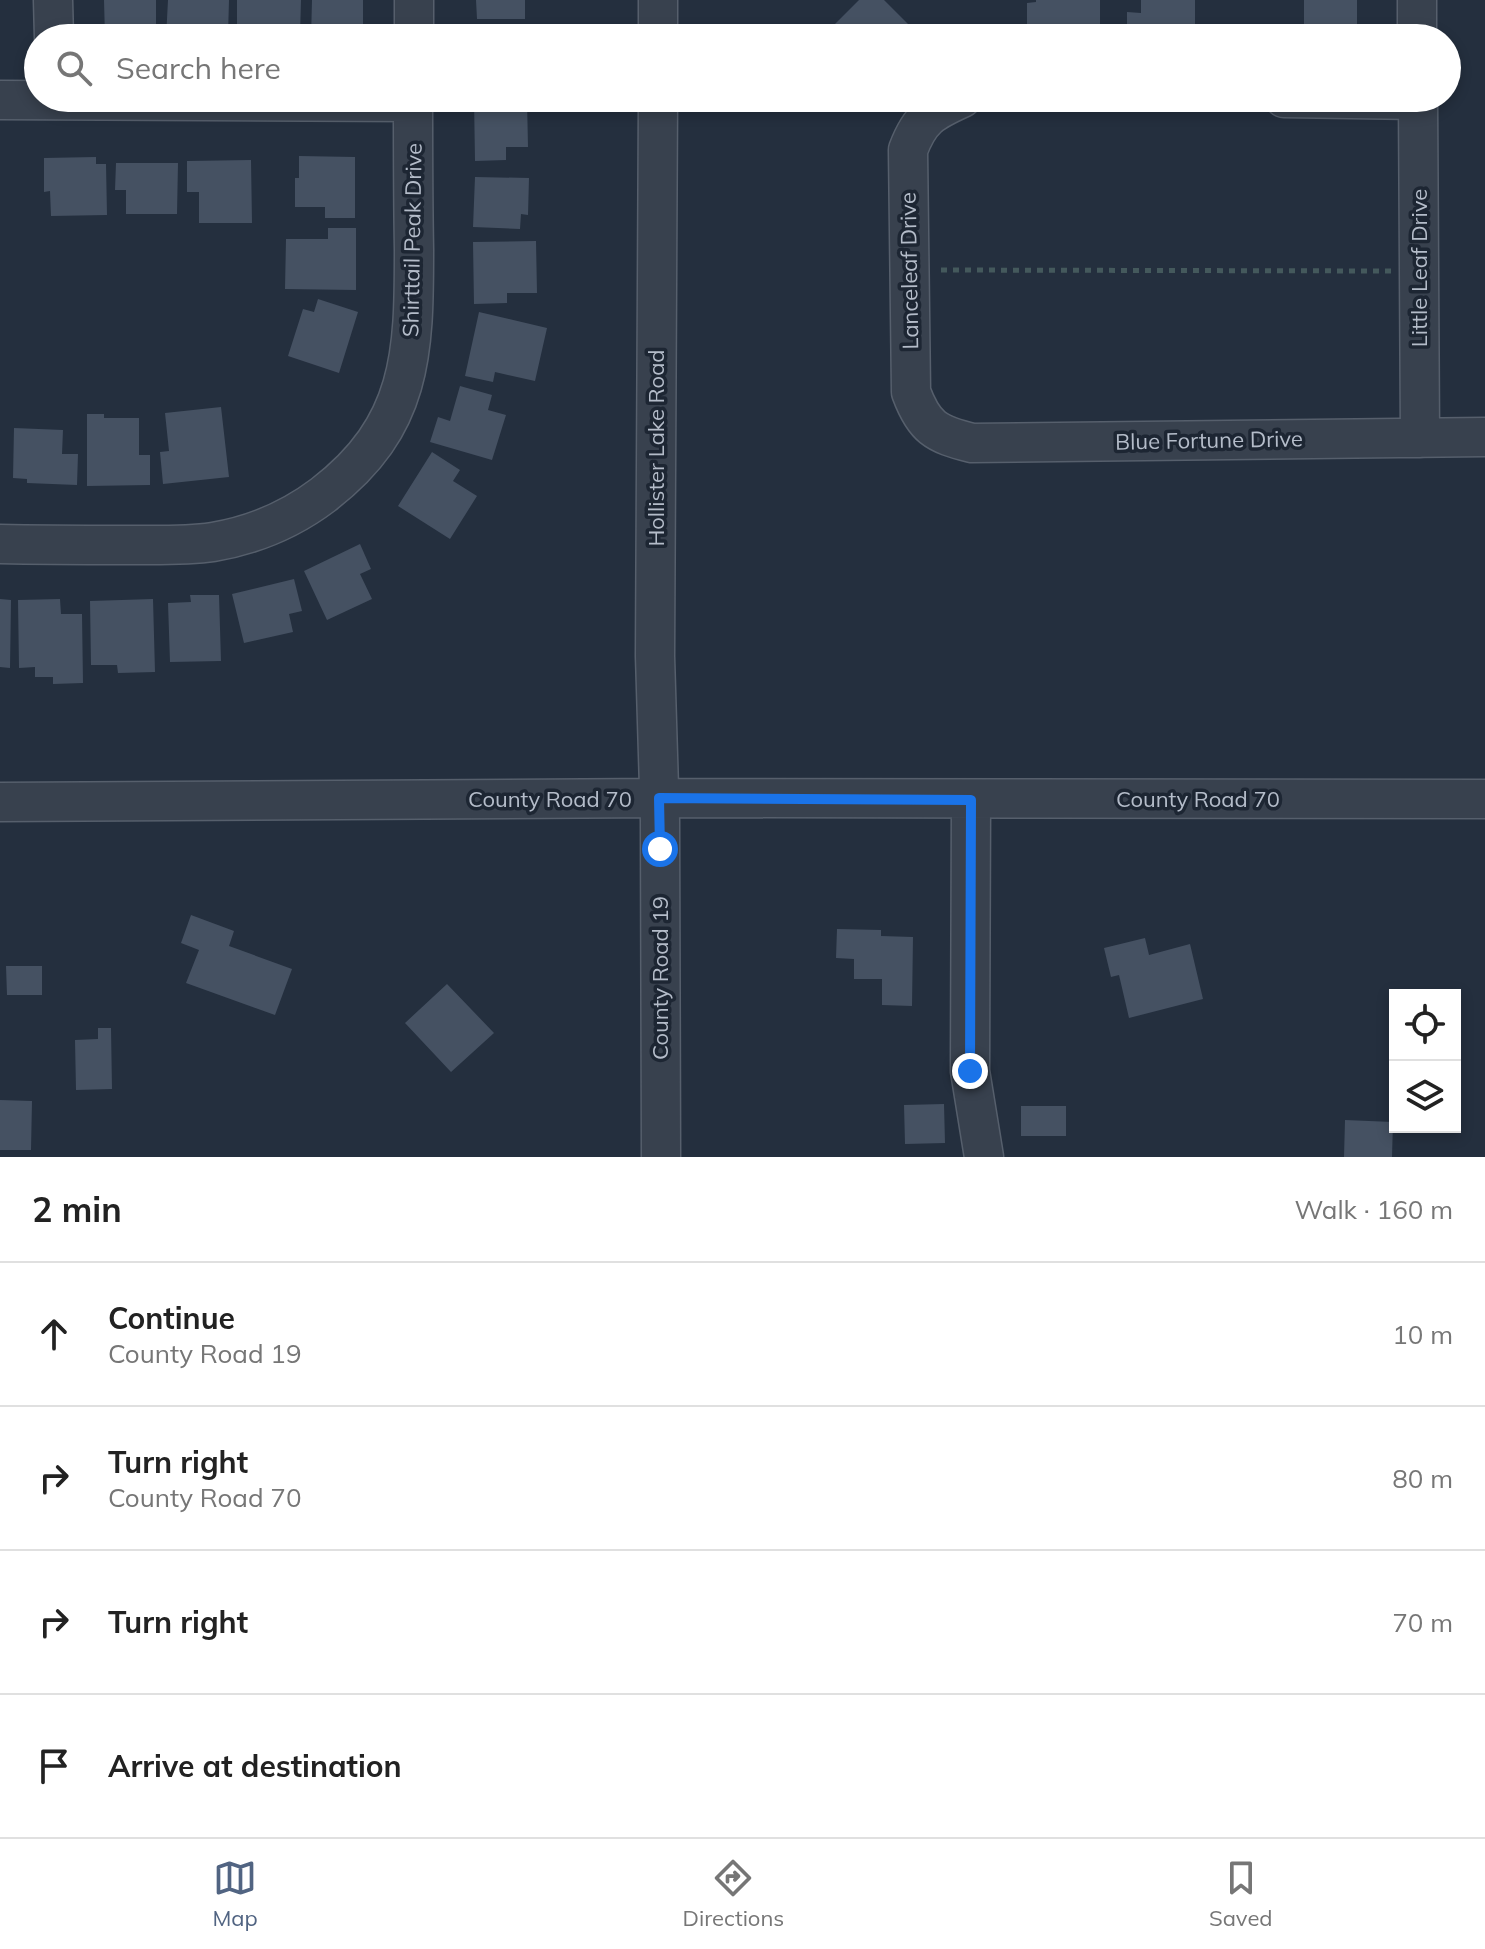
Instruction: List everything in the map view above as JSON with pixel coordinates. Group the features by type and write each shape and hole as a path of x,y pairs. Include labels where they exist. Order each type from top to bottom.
{"street":[{"path":"53,0 54,24"},
{"path":"414,0 414,24"},
{"path":"658,0 658,24"},
{"path":"1417,0 1417,24"},
{"name":"Shirttail Peak Drive","path":"0,100 24,100"},
{"name":"Shirttail Peak Drive","path":"0,544 197,543 262,531 303,510 339,483 386,426 406,380 414,326 413,112"},
{"name":"Hollister Lake Road","path":"658,112 655,656 659,798"},
{"name":"Lanceleaf Drive","path":"936,431 919,415 911,392 908,150 916,127 937,112"},
{"name":"Little Leaf Drive","path":"1418,112 1420,438"},
{"name":"Blue Fortune Drive","path":"936,431 972,443 1485,437"},
{"name":"County Road 70","path":"0,802 659,798 1485,799"},
{"name":"County Road 19","path":"659,798 661,1157"},
{"path":"971,800 970,1071 984,1157"}],"path":[{"path":"936,270 1396,271"}],"building":[{"path":"104,0 156,0 156,24 105,24"},
{"path":"168,0 229,0 228,24 167,24"},
{"path":"237,0 301,0 300,24 237,24"},
{"path":"312,0 363,0 363,24 311,24"},
{"path":"476,0 525,0 525,19 477,19"},
{"path":"859,0 884,0 908,24 835,24"},
{"path":"1100,0 1100,24 1027,24 1027,3"},
{"path":"1141,0 1195,0 1195,24 1127,24 1127,12 1141,13"},
{"path":"1304,0 1357,0 1357,24 1304,24"},
{"path":"474,112 527,112 528,147 506,147 506,160 475,161"},
{"path":"299,156 355,157 355,218 325,218 325,207 295,207"},
{"path":"96,157 96,164 106,164 107,215 51,216 50,191 44,192 44,158"},
{"path":"251,160 252,223 199,223 199,192 187,192 187,161"},
{"path":"116,163 178,163 177,214 126,214 126,190 115,190"},
{"path":"475,177 529,178 528,215 521,214 520,229 473,227"},
{"path":"328,228 356,228 356,290 285,289 286,239 328,239"},
{"path":"536,241 537,293 507,293 507,303 474,304 473,242"},
{"path":"318,299 358,312 339,373 288,356 303,309 314,312"},
{"path":"479,312 547,328 535,381 495,372 493,382 465,376"},
{"path":"460,386 492,395 488,410 506,415 492,460 430,442 438,417 450,421"},
{"path":"221,407 229,477 163,484 160,452 169,451 165,413"},
{"path":"87,414 104,414 104,418 139,418 139,455 150,455 150,485 87,486"},
{"path":"14,428 63,430 62,454 78,454 77,485 27,483 27,479 13,478"},
{"path":"432,452 460,470 453,481 477,496 450,539 398,506"},
{"path":"360,544 371,569 360,574 372,599 327,620 304,571"},
{"path":"294,579 302,611 289,614 293,632 244,643 232,594"},
{"path":"190,595 219,595 221,661 170,662 168,603 191,602"},
{"path":"0,599 11,600 10,668 0,667"},
{"path":"60,599 61,614 82,614 83,683 53,684 53,677 35,677 35,667 19,668 18,600"},
{"path":"153,599 155,672 118,673 117,665 91,665 90,601"},
{"path":"191,915 234,931 229,946 292,969 275,1015 186,983 199,950 181,943"},
{"path":"837,929 881,930 881,936 913,937 912,1006 882,1005 882,979 854,979 854,959 836,958"},
{"path":"1145,938 1149,955 1190,944 1203,999 1129,1018 1119,975 1111,977 1104,948"},
{"path":"6,966 42,966 42,995 7,995"},
{"path":"447,984 494,1033 451,1072 405,1023"},
{"path":"98,1028 111,1028 112,1089 76,1090 75,1040 98,1039"},
{"path":"0,1100 32,1101 31,1150 0,1150"},
{"path":"944,1104 945,1143 905,1144 904,1105"},
{"path":"1021,1106 1066,1106 1066,1136 1021,1136"},
{"path":"1345,1120 1389,1122 1389,1133 1393,1133 1392,1157 1344,1157"}],"route":[{"path":"660,849 659,798 971,800 970,1071"}]}
